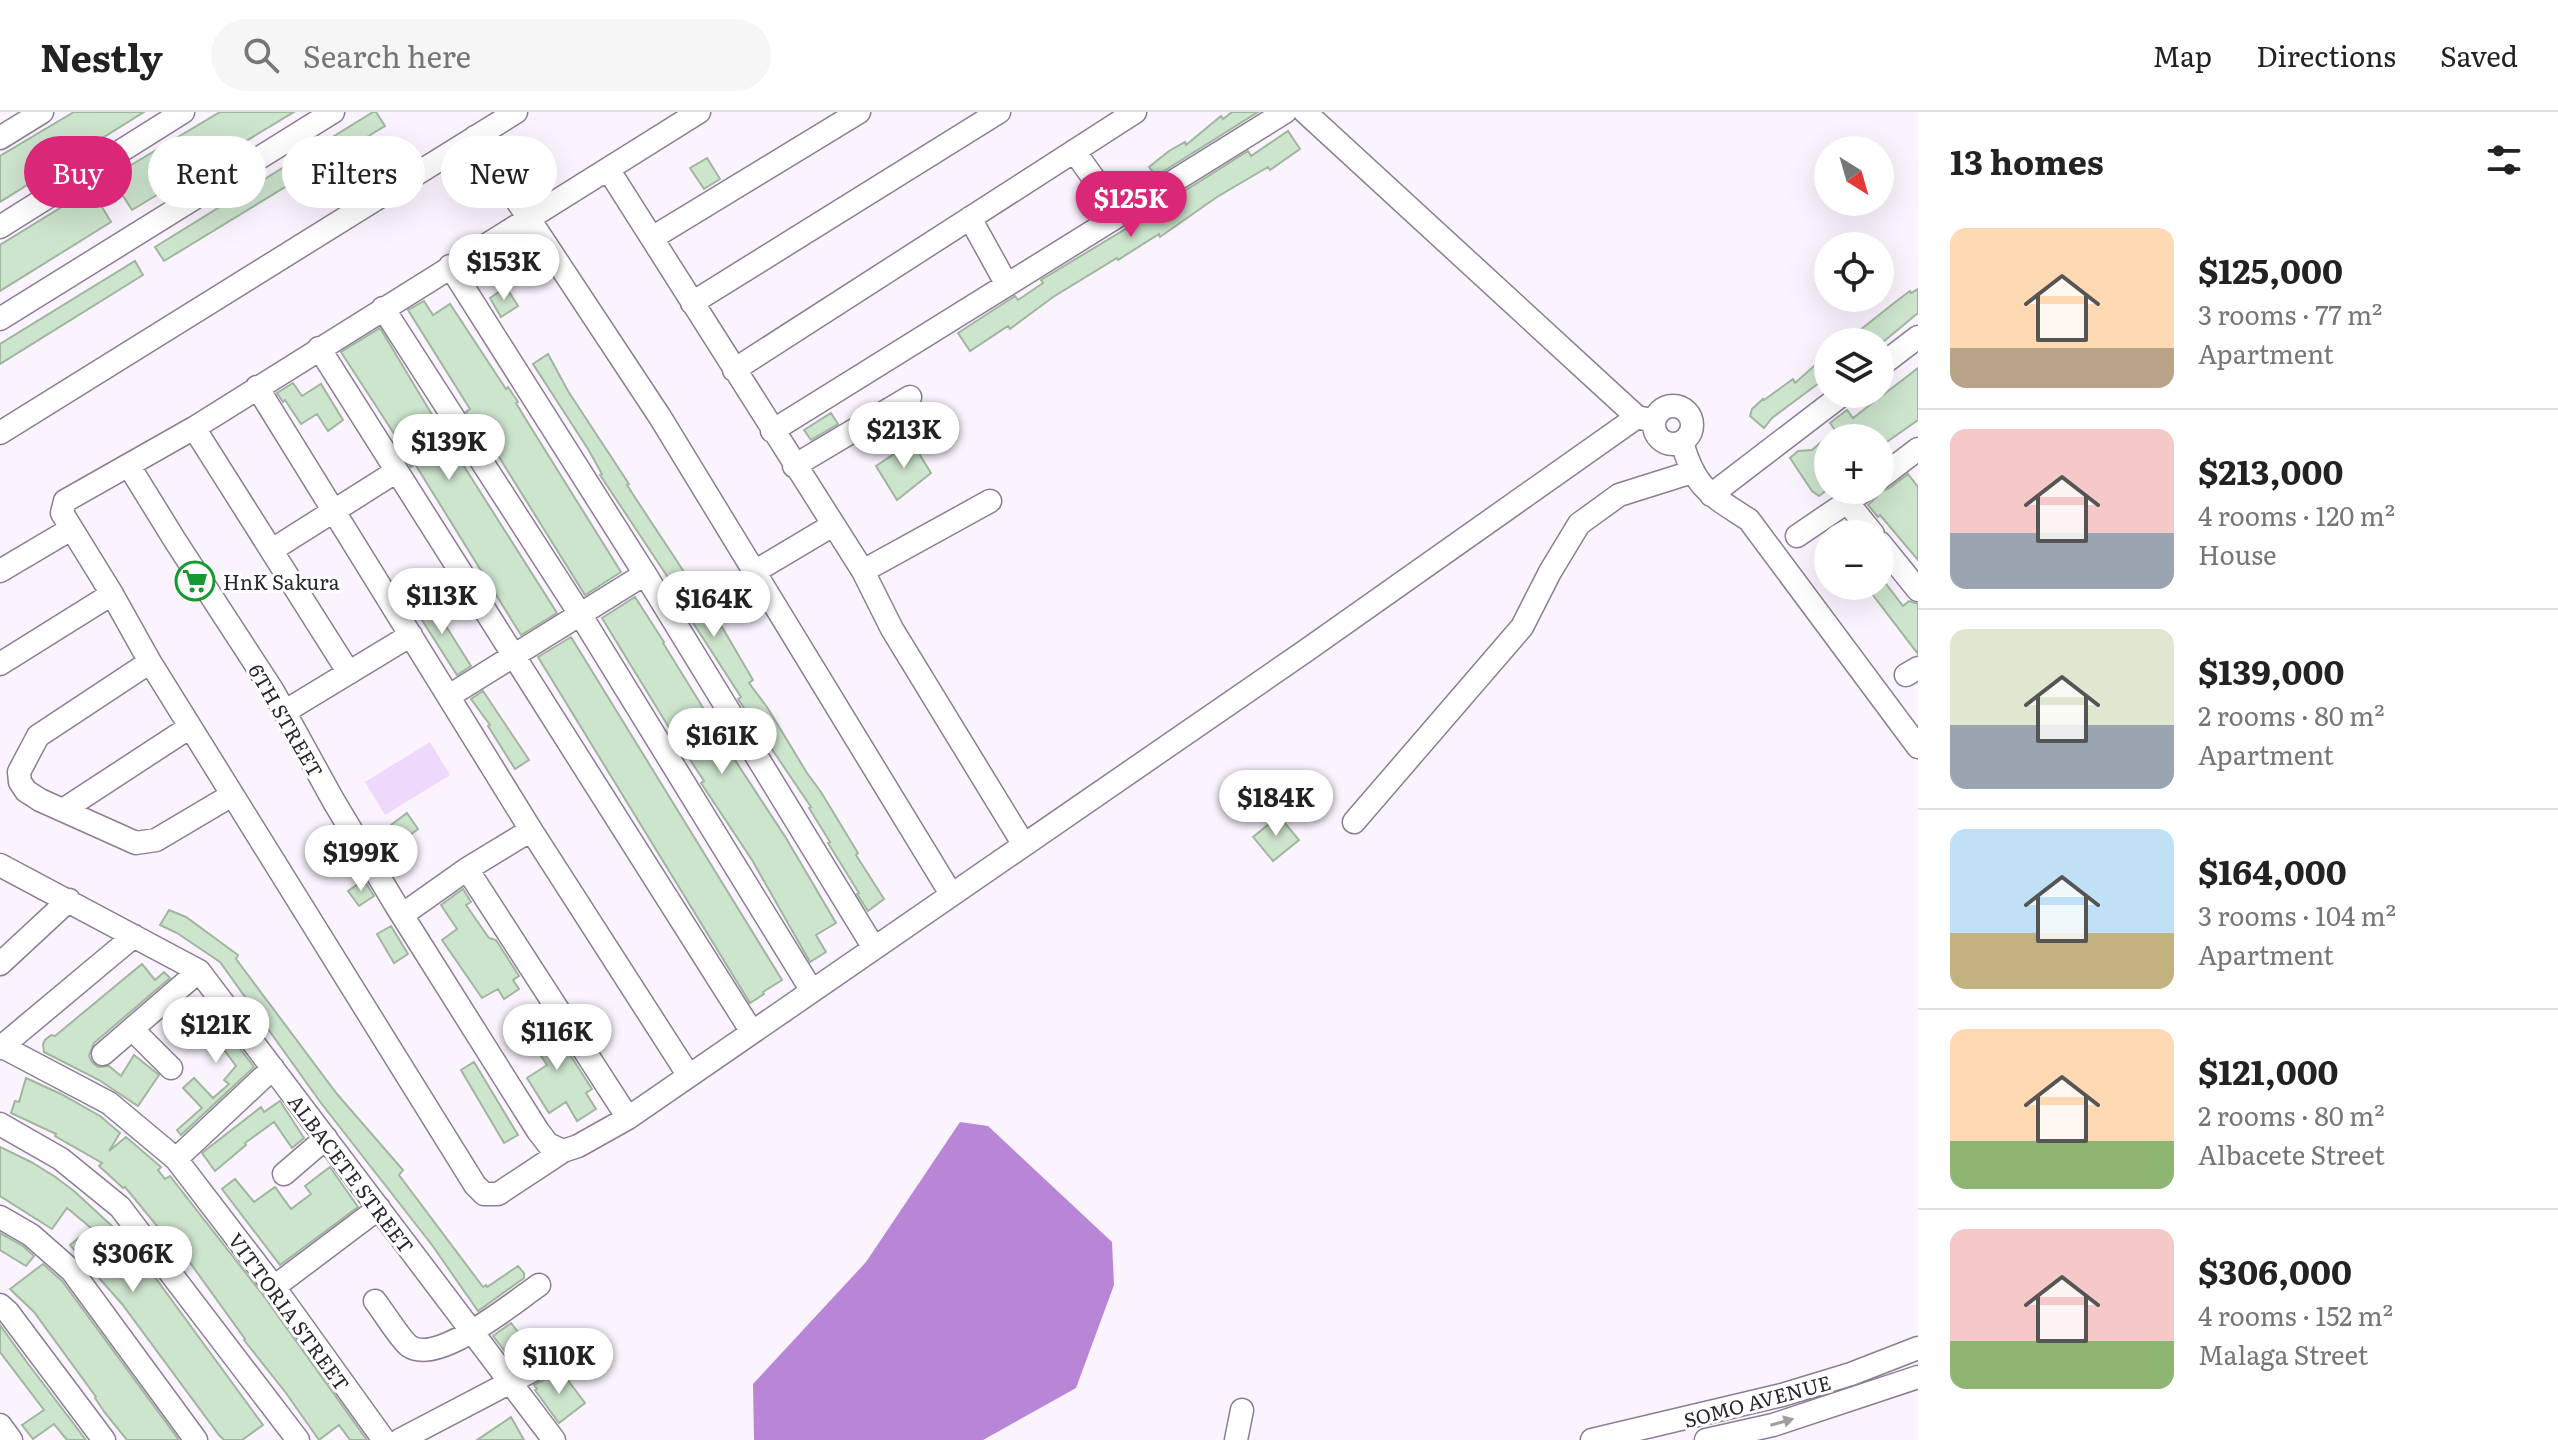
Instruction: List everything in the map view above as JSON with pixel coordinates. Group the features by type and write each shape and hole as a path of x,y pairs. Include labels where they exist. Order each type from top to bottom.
{"street":[{"path":"0,138 42,112"},
{"path":"0,227 183,112"},
{"path":"0,319 333,112"},
{"path":"477,136 516,112"},
{"path":"699,112 194,428 65,501 62,513 232,795 475,1185 484,1194 498,1194 563,1151 628,1118 951,894 1304,652 1646,419 1660,410 1679,406 1685,409 1689,414 1691,433 1682,442 1664,442 1646,419 1305,112"},
{"path":"652,238 859,112"},
{"path":"692,303 999,112"},
{"path":"734,370 1135,112"},
{"path":"772,431 1285,112"},
{"path":"1074,151 1120,215"},
{"path":"0,433 441,158"},
{"path":"608,169 863,571 892,629 1024,845"},
{"path":"521,208 660,417 951,894"},
{"path":"970,218 1007,285"},
{"path":"450,266 645,574 874,948"},
{"path":"383,308 580,614 812,991"},
{"path":"1894,355 1918,337"},
{"path":"319,348 752,1032"},
{"path":"257,387 531,830 689,1076"},
{"path":"794,466 910,397"},
{"path":"1711,495 1825,408"},
{"path":"194,428 349,673"},
{"path":"1682,442 1700,485 1749,520 1918,747"},
{"path":"1894,469 1916,455"},
{"name":"6TH STREET","path":"129,466 284,712 402,915 538,1131 548,1144 563,1151"},
{"path":"272,550 397,471"},
{"path":"1354,822 1522,627 1579,524 1619,495 1692,472"},
{"path":"863,571 990,501"},
{"path":"1797,536 1844,504"},
{"path":"754,572 833,525"},
{"path":"0,571 71,529"},
{"path":"1894,560 1918,590"},
{"path":"449,696 645,574"},
{"path":"0,664 112,594"},
{"path":"284,712 411,635"},
{"path":"150,662 38,736 19,772 20,782 26,791 40,800 136,843 156,840 232,795"},
{"path":"63,810 190,727"},
{"path":"402,915 467,869 531,830"},
{"name":"ALBACETE STREET","path":"0,865 199,971 554,1440"},
{"path":"467,869 628,1118"},
{"path":"0,964 69,900"},
{"path":"0,1047 134,936"},
{"path":"103,1054 199,971"},
{"path":"132,1029 171,1068"},
{"name":"VITTORIA STREET","path":"0,1047 109,1103 176,1159 274,1287 384,1440"},
{"path":"176,1159 273,1068"},
{"path":"0,1124 61,1159 120,1207 298,1440"},
{"path":"284,1174 326,1138"},
{"path":"274,1287 379,1208"},
{"path":"0,1217 31,1235 72,1271 196,1440"},
{"path":"375,1301 409,1346 428,1351 452,1343 539,1285"},
{"path":"0,1305 104,1440"},
{"name":"SOMO AVENUE","path":"1592,1440 1782,1395 1851,1374 1918,1348"},
{"path":"400,1440 564,1354"},
{"name":"SOMO AVENUE","path":"1706,1440 1773,1425 1918,1377"},
{"path":"1236,1440 1242,1410"},
{"path":"0,1425 11,1440"}],"shaded area":[{"path":"430,742 450,775 385,815 365,782"},
{"path":"960,1122 988,1126 1112,1242 1114,1285 1076,1388 983,1440 754,1440 753,1384 866,1262"}],"building":[{"path":"74,112 144,112 106,136 34,136"},
{"path":"220,112 294,112 254,136 180,136"},
{"path":"373,112 385,126 369,136 334,136"},
{"path":"1232,112 1258,112 1156,176 1149,167 1169,151 1185,142 1186,145 1221,116 1223,119"},
{"path":"1288,131 1300,149 1270,170 1268,167 1217,197 1160,237 1159,234 1117,258 1053,297 1010,329 1008,326 970,351 958,333 1015,296 1018,300 1043,283 1041,280 1248,151 1251,156"},
{"path":"24,142 24,187 0,202 0,156"},
{"path":"148,155 148,200 132,210 131,208 132,164"},
{"path":"707,158 720,179 704,189 690,168"},
{"path":"282,168 282,189 266,199 266,178"},
{"path":"60,208 103,208 111,222 0,291 0,245"},
{"path":"218,208 251,208 164,261 155,247"},
{"path":"135,261 143,275 0,364 0,344"},
{"path":"506,287 518,306 501,317 490,298"},
{"path":"1918,289 1918,313 1894,333 1894,328 1863,328 1883,312 1894,312 1894,304"},
{"path":"424,301 433,315 450,304 506,389 508,387 518,402 621,572 585,595 479,425 476,427 466,412 470,409 408,310"},
{"path":"380,328 437,423 416,436 434,461 453,449 557,613 521,635 415,464 411,467 401,451 404,449 341,352"},
{"path":"548,354 568,391 696,590 692,592 719,629 722,627 753,680 749,683 858,853 856,855 884,899 868,911 811,807 738,699 741,697 670,587 673,585 600,475 588,449 533,364"},
{"path":"1814,366 1814,387 1772,418 1764,428 1750,416 1752,409 1763,399 1793,379 1795,383"},
{"path":"1918,368 1918,420 1894,437 1894,424 1830,423 1847,410 1853,418 1866,408 1894,408 1894,386"},
{"path":"293,383 302,396 321,384 343,420 328,431 317,414 301,424 277,393"},
{"path":"831,413 838,424 811,440 804,430"},
{"path":"912,442 931,473 897,500 876,466"},
{"path":"1814,448 1814,492 1790,458 1798,451"},
{"path":"1908,474 1918,487 1918,560 1894,532 1894,520 1878,517 1868,505 1894,504 1894,484"},
{"path":"1894,594 1903,606 1909,601 1918,604 1918,654 1877,600 1894,600"},
{"path":"427,596 471,666 457,675 413,606"},
{"path":"635,597 836,923 816,935 826,952 810,962 752,860 701,783 704,781 689,754 668,726 602,618"},
{"path":"571,637 782,980 750,1003 538,657"},
{"path":"483,691 529,760 515,769 471,699"},
{"path":"407,813 418,829 402,841 391,825"},
{"path":"1279,816 1299,840 1273,861 1253,837"},
{"path":"364,880 374,896 359,906 348,891"},
{"path":"463,889 471,902 466,905 489,938 496,940 519,976 513,980 519,989 504,999 498,989 482,998 442,940 457,929 441,905"},
{"path":"169,910 186,917 238,955 236,959 337,1094 403,1170 399,1175 483,1287 518,1266 524,1278 478,1311 432,1245 321,1103 220,962 160,925"},
{"path":"391,926 408,954 394,963 377,934"},
{"path":"142,964 155,980 164,972 170,978 94,1043 89,1056 98,1067 109,1066 121,1076 134,1055 159,1075 138,1106 99,1080 44,1052 43,1044"},
{"path":"203,1000 254,1067 181,1135 177,1130 202,1108 183,1088 194,1078 213,1098 229,1084 224,1080 236,1066 192,1007"},
{"path":"535,1015 542,1026 549,1022 592,1089 586,1093 596,1109 577,1121 566,1102 549,1113 527,1078 547,1065 520,1025"},
{"path":"474,1062 518,1135 504,1143 461,1070"},
{"path":"26,1078 100,1116 120,1133 109,1151 126,1137 161,1167 158,1170 165,1179 170,1176 263,1295 367,1440 350,1440 339,1425 319,1440 183,1253 125,1187 99,1166 102,1163 56,1134 11,1113 15,1101 19,1102"},
{"path":"280,1101 304,1138 292,1148 274,1122 215,1171 202,1153 261,1107 264,1112"},
{"path":"0,1147 54,1176 113,1227 138,1254 263,1425 242,1440 224,1440 219,1435 122,1304 70,1245 91,1228 67,1208 52,1229 0,1196"},
{"path":"330,1167 358,1207 280,1265 222,1189 235,1179 254,1202 275,1187 291,1209 311,1194 305,1186"},
{"path":"0,1233 34,1256 26,1266 0,1250"},
{"path":"43,1264 62,1281 179,1440 127,1440 105,1413 34,1312 10,1289"},
{"path":"511,1323 529,1346 532,1344 538,1352 515,1364 493,1336"},
{"path":"0,1325 86,1440 67,1440 54,1424 33,1439 22,1425 44,1410 0,1352"},
{"path":"561,1371 585,1403 559,1423 534,1385"},
{"path":"511,1417 524,1440 477,1440"}],"place":[{"name":"HnK Sakura","path":"195,581"}]}
